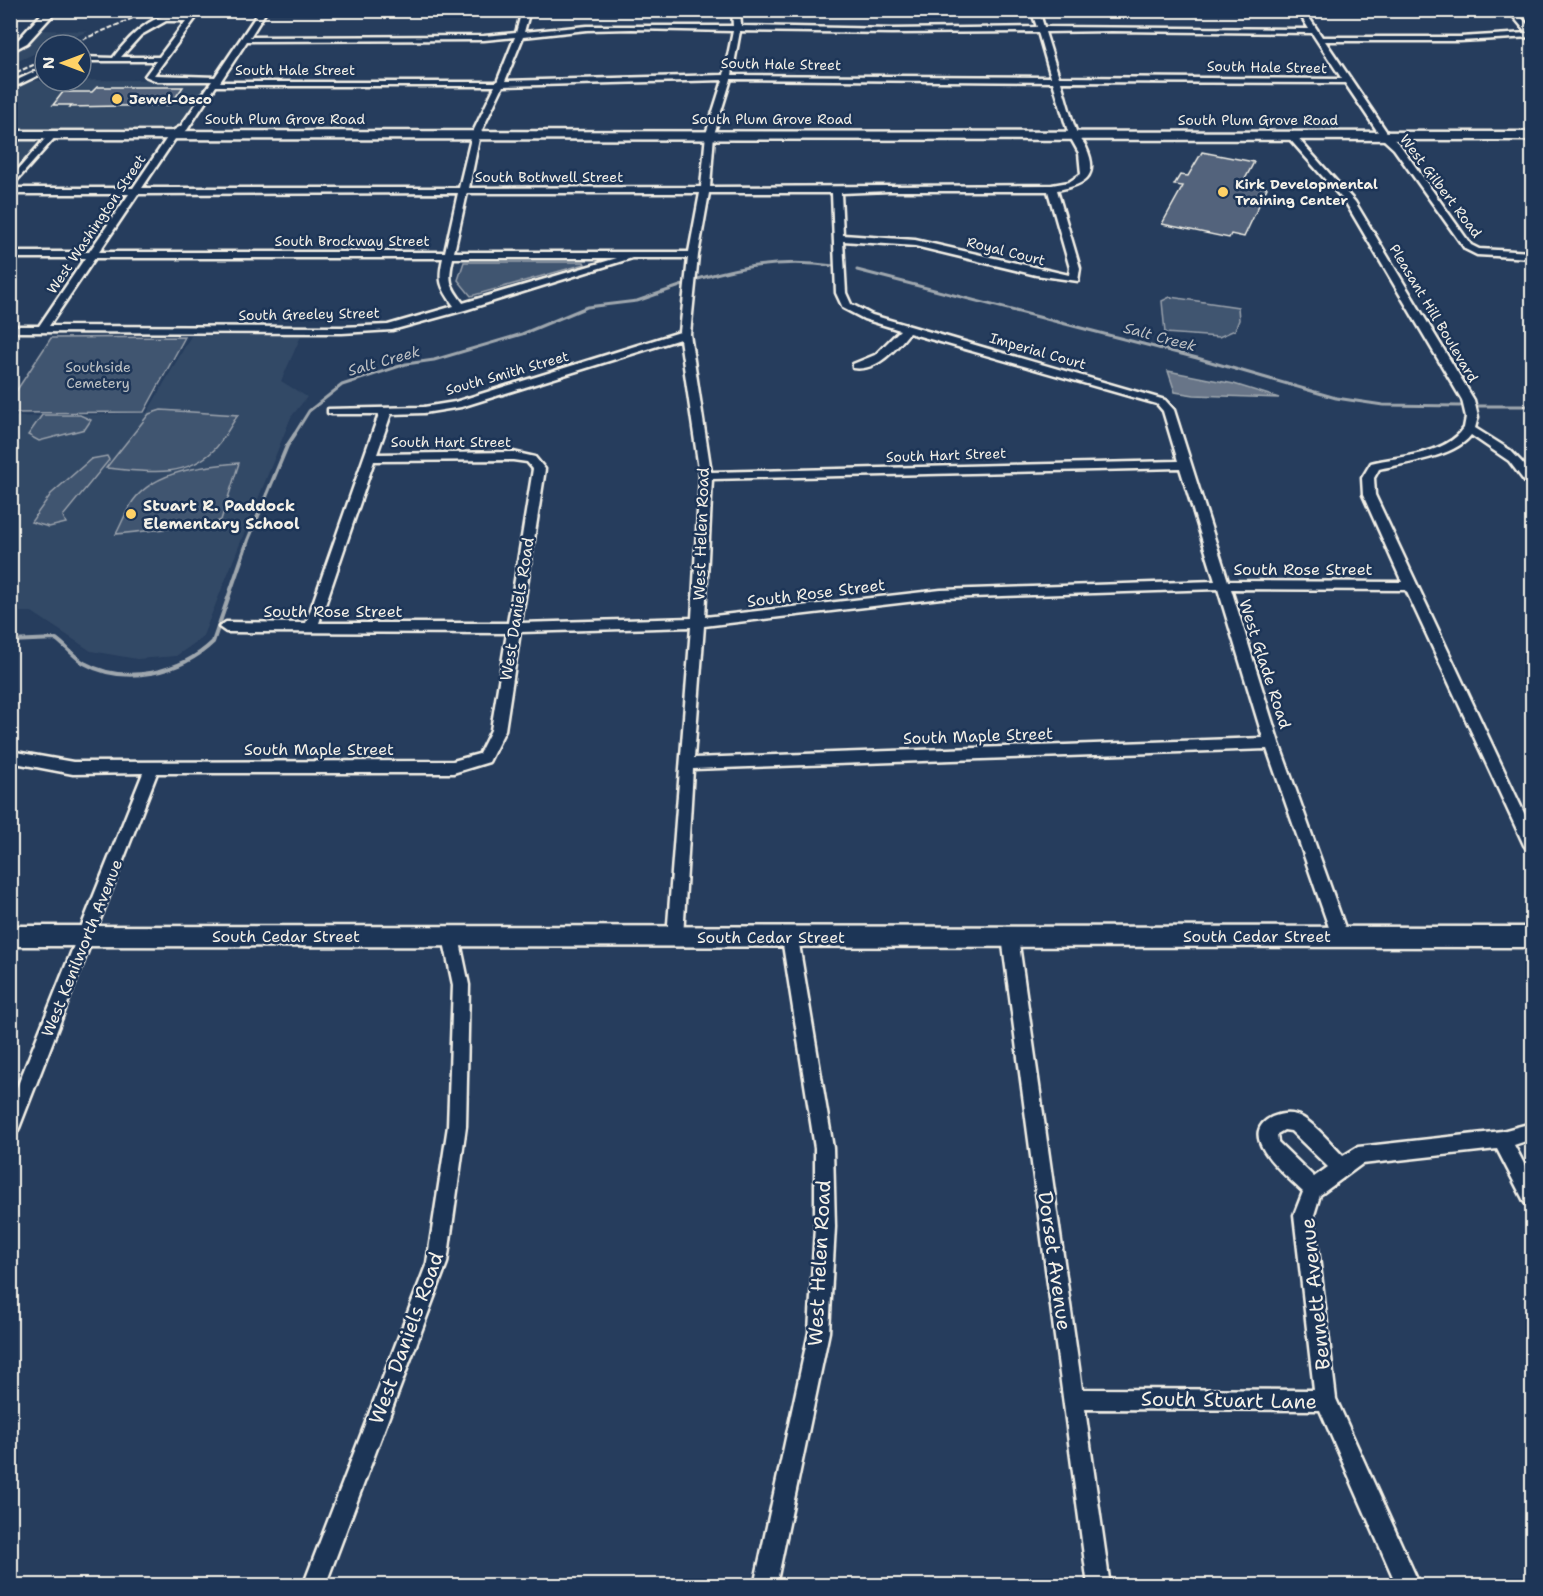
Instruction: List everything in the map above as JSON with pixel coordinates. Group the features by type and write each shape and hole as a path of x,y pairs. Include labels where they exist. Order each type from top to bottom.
{"main road":[{"path":"10,49 51,10"},
{"path":"10,61 17,41"},
{"name":"South Plum Grove Road","path":"10,135 1533,136"},
{"name":"South Cedar Street","path":"10,936 1533,937"}],"street":[{"name":"West Washington Street","path":"42,329 134,191 174,134 184,128 264,10"},
{"path":"461,308 445,284 462,191 476,134 500,84 519,36 526,10"},
{"name":"West Helen Road","path":"675,937 698,622 706,476 685,334 693,255 705,190 710,134 728,77 737,28 736,10"},
{"path":"1035,10 1073,135"},
{"name":"West Gilbert Road","path":"1300,10 1385,136 1397,147 1468,247 1477,252 1533,255"},
{"path":"1511,10 1533,34"},
{"path":"93,59 115,60 160,59 191,20 162,19 142,28 115,60"},
{"path":"245,39 425,39 519,36 597,28 892,31 1313,30"},
{"path":"1319,39 1460,39 1533,34"},
{"name":"South Hale Street","path":"160,59 149,74 151,78 215,81 500,84 728,77 1348,81"},
{"path":"15,83 33,75"},
{"path":"10,185 53,135"},
{"name":"South Bothwell Street","path":"10,191 1052,188 1073,185 1084,178 1088,169 1082,144 1073,135"},
{"name":"Pleasant Hill Boulevard","path":"1291,135 1342,192 1371,237 1468,400 1472,413 1470,430"},
{"name":"Royal Court","path":"839,238 896,240 928,245 1074,279 1075,268 1052,188"},
{"name":"Imperial Court","path":"836,190 841,293 847,306 868,317 907,329 1161,402"},
{"name":"South Brockway Street","path":"10,255 693,255"},
{"name":"South Greeley Street","path":"10,329 368,330 407,323 461,308 618,262 633,255"},
{"path":"857,366 870,364 887,352 907,329"},
{"name":"South Smith Street","path":"332,411 424,410 457,405 685,334"},
{"name":"West Glade Road","path":"1161,402 1168,410 1272,743 1340,936"},
{"path":"311,628 386,411"},
{"path":"1362,459 1375,466 1448,448 1470,430 1498,446 1525,469 1533,483"},
{"name":"South Hart Street","path":"371,458 513,456 531,459"},
{"name":"West Daniels Road","path":"484,758 498,730 539,469 531,459"},
{"name":"South Hart Street","path":"706,476 1186,464"},
{"path":"1375,466 1368,478 1369,495 1533,845"},
{"name":"South Rose Street","path":"226,627 514,628 698,622 758,617 941,594 1221,585 1410,586"},
{"name":"South Maple Street","path":"686,764 1272,743"},
{"name":"South Maple Street","path":"10,756 73,768 453,767 484,758"},
{"name":"West Kenilworth Avenue","path":"10,1128 152,768"},
{"name":"West Daniels Road","path":"314,1586 437,1263 457,1126 461,985 451,937"},
{"name":"Dorset Avenue","path":"1010,937 1099,1586"},
{"name":"West Helen Road","path":"765,1586 819,1332 825,1227 824,1148 790,938"},
{"path":"1343,1168 1297,1124 1288,1120 1278,1122 1267,1131 1270,1146 1313,1189 1343,1168 1358,1156 1502,1140 1533,1131"},
{"path":"1502,1140 1533,1197"},
{"name":"Bennett Avenue","path":"1313,1189 1304,1215 1326,1400"},
{"name":"South Stuart Lane","path":"1073,1399 1326,1400 1409,1586"}],"shaded area":[{"path":"33,30 88,31 83,33 33,33 33,54 11,64 11,41 23,41"},
{"path":"10,77 33,81 33,93 93,93 93,80 217,79 180,131 53,135 11,185"},
{"name":"Stuart R. Paddock Elementary School","path":"191,336 301,336 281,381 307,397 291,417 202,638 176,656 137,659 91,651 32,612 11,612 10,417 147,413"},
{"path":"1168,371 1234,384 1279,398 1194,395 1175,392"}],"green space":[{"path":"464,262 584,262 585,264 471,296 458,280"},
{"path":"1170,297 1238,307 1239,320 1235,330 1219,337 1165,333 1162,301"},
{"name":"Southside Cemetery","path":"185,337 144,412 11,413 11,399 51,338"},
{"path":"161,410 238,415 214,450 202,460 189,466 176,470 149,472 106,468 149,414"},
{"path":"42,415 80,415 91,420 85,429 39,441 28,435"},
{"path":"107,456 109,460 63,516 66,523 49,527 31,522 51,494 91,459"},
{"path":"239,463 221,520 213,524 116,534 133,501 154,482 196,468"}],"building":[{"name":"Jewel-Osco","path":"97,87 183,87 170,105 70,107 72,105 53,105 62,93 93,93"},
{"name":"Kirk Developmental Training Center","path":"1202,152 1254,162 1243,183 1267,188 1244,237 1231,234 1229,238 1162,224 1183,186 1174,185 1180,175 1188,176"}],"waterway":[{"name":"Salt Creek","path":"698,279 732,270 782,263 834,266"},
{"name":"Salt Creek","path":"857,270 1197,358 1336,398 1383,405 1460,406"},
{"name":"Salt Creek","path":"294,435 309,411 342,385 406,364 434,360 522,334 587,307 637,301 683,285"},
{"name":"Salt Creek","path":"1478,406 1532,406"},
{"name":"Salt Creek","path":"10,641 56,639 84,663 117,674 152,673 185,662 200,653 213,642 248,540 287,446 295,434"}],"railway":[{"path":"93,35 152,10"},
{"path":"10,75 33,65"}],"place":[{"name":"Jewel-Osco","path":"117,99"},
{"name":"Kirk Developmental Training Center","path":"1223,192"},
{"name":"Stuart R. Paddock Elementary School","path":"131,514"}]}
